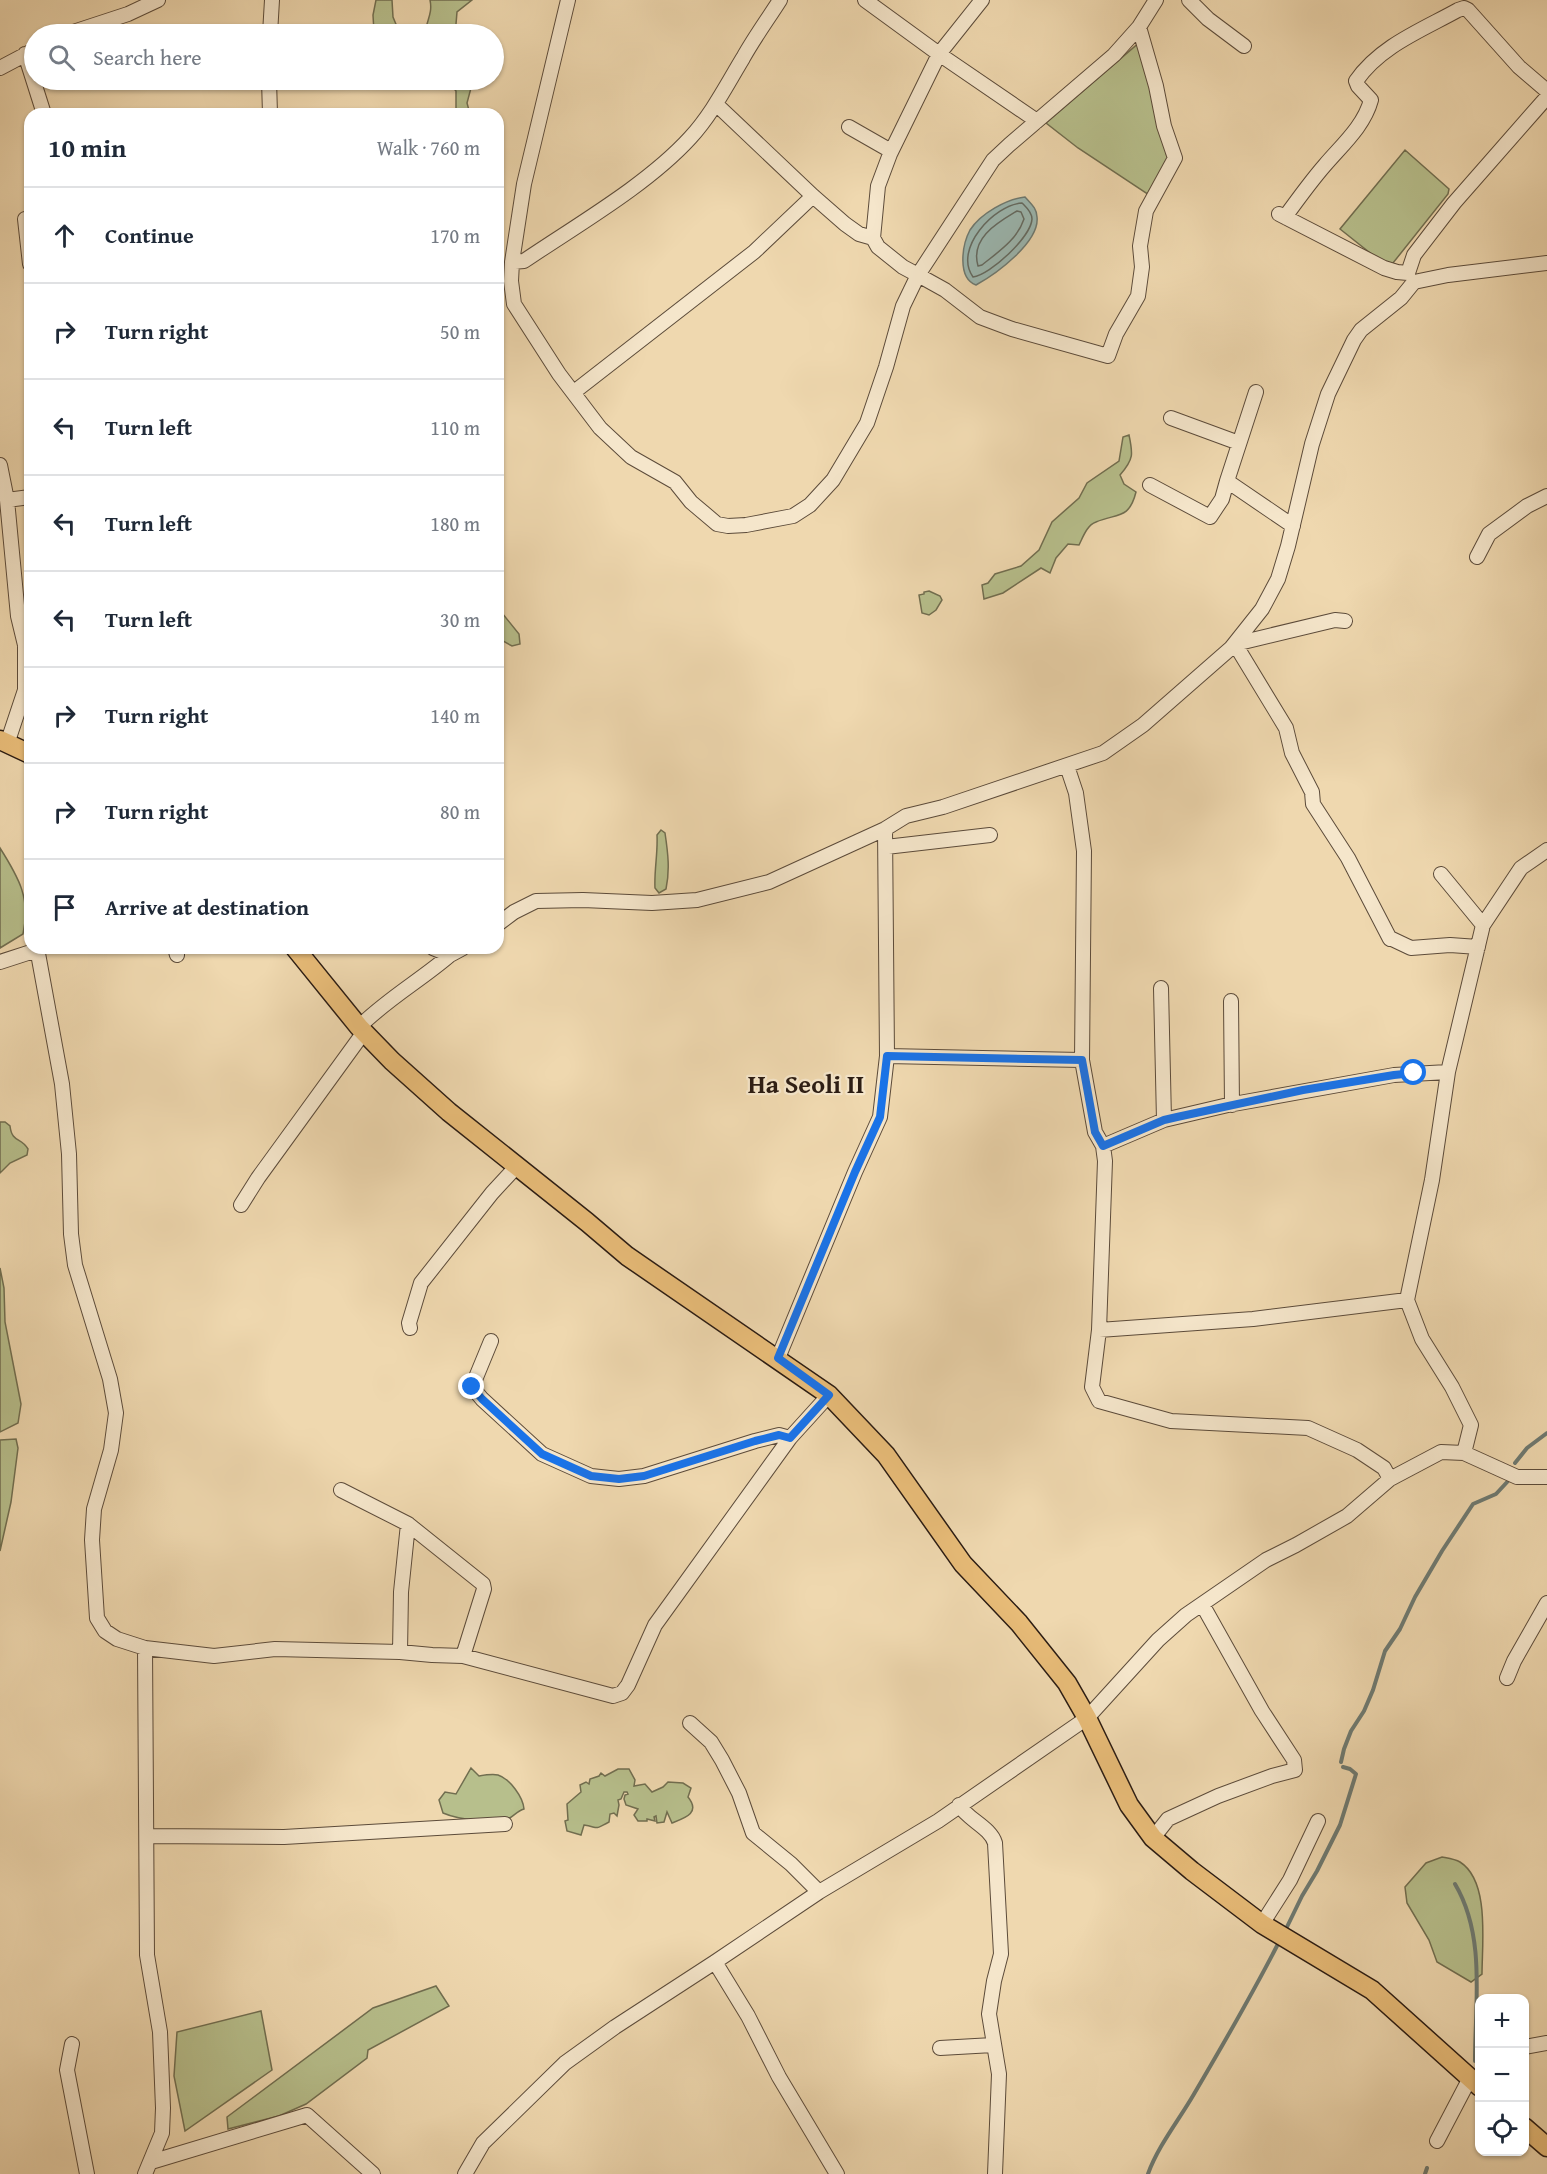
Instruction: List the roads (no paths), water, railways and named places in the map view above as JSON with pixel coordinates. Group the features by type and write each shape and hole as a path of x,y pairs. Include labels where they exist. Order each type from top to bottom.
{"main road":[{"path":"4,742 24,751"},
{"path":"300,954 362,1029 392,1061 449,1112 627,1256 829,1395 886,1455 963,1564 1019,1623 1067,1683 1087,1718 1129,1805 1153,1838 1266,1927 1372,1990 1475,2080"},
{"path":"1529,2131 1547,2147"}],"street":[{"path":"98,24 128,14 158,0"},
{"path":"271,24 272,0"},
{"path":"568,0 524,184 512,262 511,281 514,304 559,374 600,428 631,457 675,482 691,502 717,524 728,526 793,516 810,505 833,480 867,423 903,306 918,275 993,160 1114,55 1139,27 1155,0"},
{"path":"512,262 524,261 645,178 689,138 717,105 744,56 780,0"},
{"path":"865,0 1037,121"},
{"path":"982,0 939,54 891,151 878,186 873,238 878,247 903,267 945,290 980,317 1012,329 1108,356 1116,334 1138,296 1142,267 1140,246 1146,211 1175,158 1164,126 1156,86 1139,27"},
{"path":"1189,0 1208,19 1244,46"},
{"path":"1547,91 1519,68 1468,10 1464,8 1458,10 1389,48 1365,68 1356,81 1371,100 1368,110 1351,136 1282,215 1384,268 1411,278 1547,262"},
{"path":"0,68 24,55"},
{"path":"39,90 43,108"},
{"path":"269,90 270,108"},
{"path":"504,920 536,901 583,900 652,903 697,900 769,882 885,829 906,816 943,807 1103,753 1143,725 1235,644 1262,609 1278,579 1312,444 1328,394 1354,340 1361,330 1401,298 1411,278 1414,255 1547,97"},
{"path":"717,105 813,196 859,234 873,238"},
{"path":"849,127 891,151"},
{"path":"574,392 754,252 813,196"},
{"path":"1150,485 1210,518 1221,499 1256,392"},
{"path":"1171,418 1239,443"},
{"path":"0,465 7,500 18,616 24,641"},
{"path":"1227,481 1293,526"},
{"path":"1477,557 1489,534 1527,506 1547,496"},
{"path":"7,500 24,498"},
{"path":"1235,644 1335,620 1345,621"},
{"path":"1235,644 1286,728 1292,753 1312,792 1313,804 1348,858 1391,939 1411,948 1450,945 1478,947"},
{"path":"4,742 24,692"},
{"path":"1067,766 1076,794 1084,851 1082,1060 1095,1132 1103,1146 1105,1161 1099,1330 1092,1387 1099,1401 1170,1421 1308,1428 1357,1450 1384,1468 1390,1479"},
{"path":"778,1358 880,1117 887,1056 885,829"},
{"path":"886,847 990,835"},
{"path":"1464,1453 1471,1425 1452,1387 1422,1340 1407,1300 1432,1180 1448,1072 1483,925 1521,868 1547,849"},
{"path":"1441,874 1483,925"},
{"path":"0,962 24,954"},
{"path":"38,954 62,1084 69,1154 71,1234 75,1265 110,1379 116,1413 111,1450 94,1509 92,1540 97,1618 105,1631 117,1639 145,1648 214,1656 275,1649 463,1656 613,1696 622,1693 628,1685 655,1625 790,1438 829,1395"},
{"path":"242,1205 270,1160 362,1029 389,1000 454,954"},
{"path":"1161,988 1164,1120"},
{"path":"1231,1001 1232,1105"},
{"path":"887,1056 1082,1060"},
{"path":"1103,1146 1164,1120 1232,1105 1394,1075 1448,1072"},
{"path":"410,1329 409,1323 421,1283 492,1192 518,1166"},
{"path":"1099,1330 1253,1319 1407,1300"},
{"path":"491,1341 472,1387 542,1454 591,1476 619,1479 644,1476 755,1441 779,1435 790,1438"},
{"path":"467,2173 483,2143 566,2063 615,2027 819,1892 938,1821 1087,1718 1158,1640 1202,1604 1266,1560 1347,1516 1390,1479 1441,1452 1464,1453 1517,1477 1547,1478"},
{"path":"341,1490 408,1524 483,1584 484,1589 463,1656"},
{"path":"400,1652 401,1592 408,1524"},
{"path":"1508,1678 1514,1661 1547,1603"},
{"path":"1153,1838 1167,1819 1218,1796 1295,1770 1294,1760 1262,1711 1202,1604"},
{"path":"145,1648 147,1955 160,2032 163,2108 162,2133 148,2168"},
{"path":"690,1723 711,1742 722,1760 739,1793 753,1833 791,1864 819,1892"},
{"path":"959,1805 966,1816 992,1836 995,1843 1001,1954 989,2014 999,2074 995,2174"},
{"path":"1266,1927 1318,1821"},
{"path":"148,1836 284,1837 506,1824"},
{"path":"715,1962 748,2016 779,2078 837,2174"},
{"path":"1529,2046 1547,2043"},
{"path":"72,2044 67,2070 87,2174"},
{"path":"940,2048 993,2045"},
{"path":"1437,2141 1475,2083"},
{"path":"148,2168 307,2115 373,2174"}],"water":[{"path":"1025,197 1037,214 1032,237 1005,265 976,285 966,276 963,260 963,252 970,230 995,208"}],"waterway":[{"path":"1515,1463 1527,1448 1547,1433"},
{"path":"1341,1762 1351,1731 1364,1711 1373,1690 1385,1651 1400,1629 1415,1597 1442,1551 1473,1504 1496,1494 1509,1480"},
{"path":"1285,1931 1340,1825 1356,1774 1343,1767"},
{"path":"1455,1884 1465,1904 1475,1948 1477,1970 1475,2048"},
{"path":"1148,2174 1163,2143 1227,2037 1280,1940"},
{"path":"1425,2174 1427,2168"}],"district":[{"name":"Ha Seoli II","path":"806,1084"}]}
